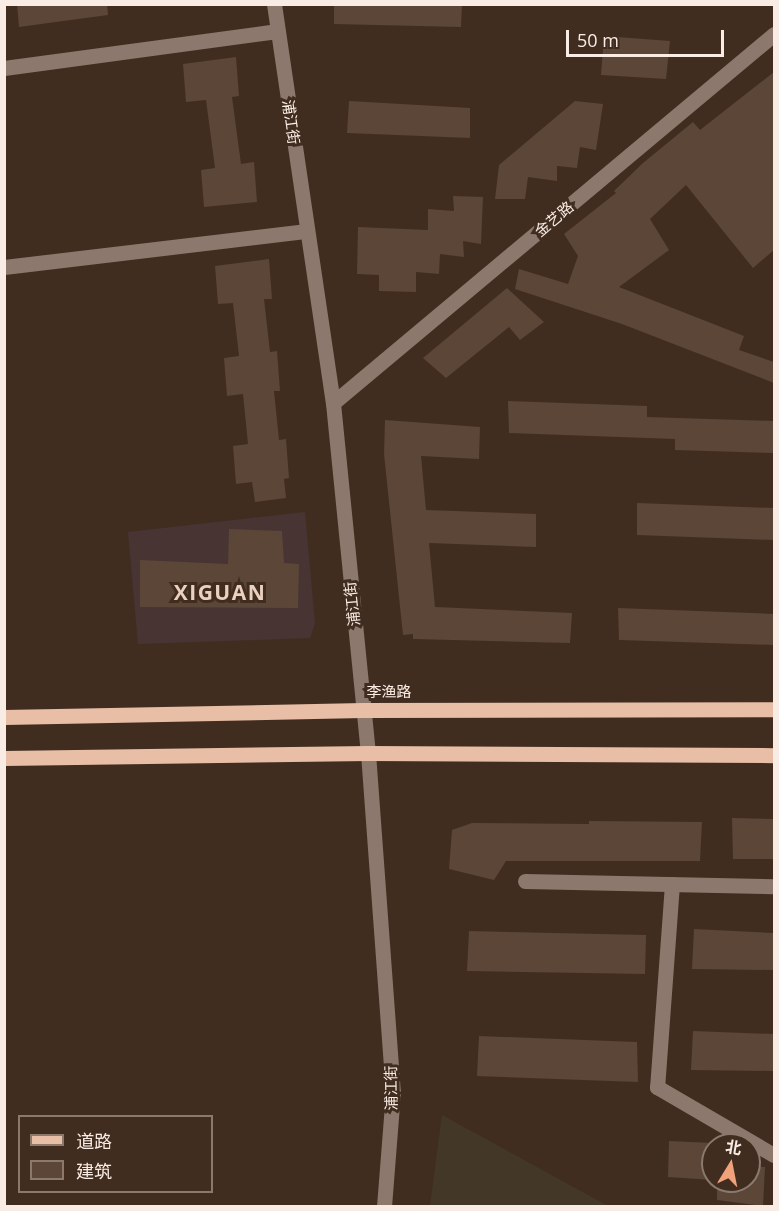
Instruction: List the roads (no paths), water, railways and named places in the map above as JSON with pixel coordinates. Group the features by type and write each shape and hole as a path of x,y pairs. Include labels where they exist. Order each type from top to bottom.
{"main road":[{"name":"李渔路","path":"4,717 363,710 774,710"},
{"path":"4,758 368,753 774,755"}],"street":[{"name":"浦江街","path":"274,4 333,403 368,753 393,1092 384,1206"},
{"path":"4,68 278,31"},
{"name":"金艺路","path":"333,403 774,34"},
{"path":"4,267 308,231"},
{"path":"525,881 774,886"},
{"path":"672,884 657,1087 774,1155"}],"district":[{"name":"XIGUAN","path":"220,592"}]}
